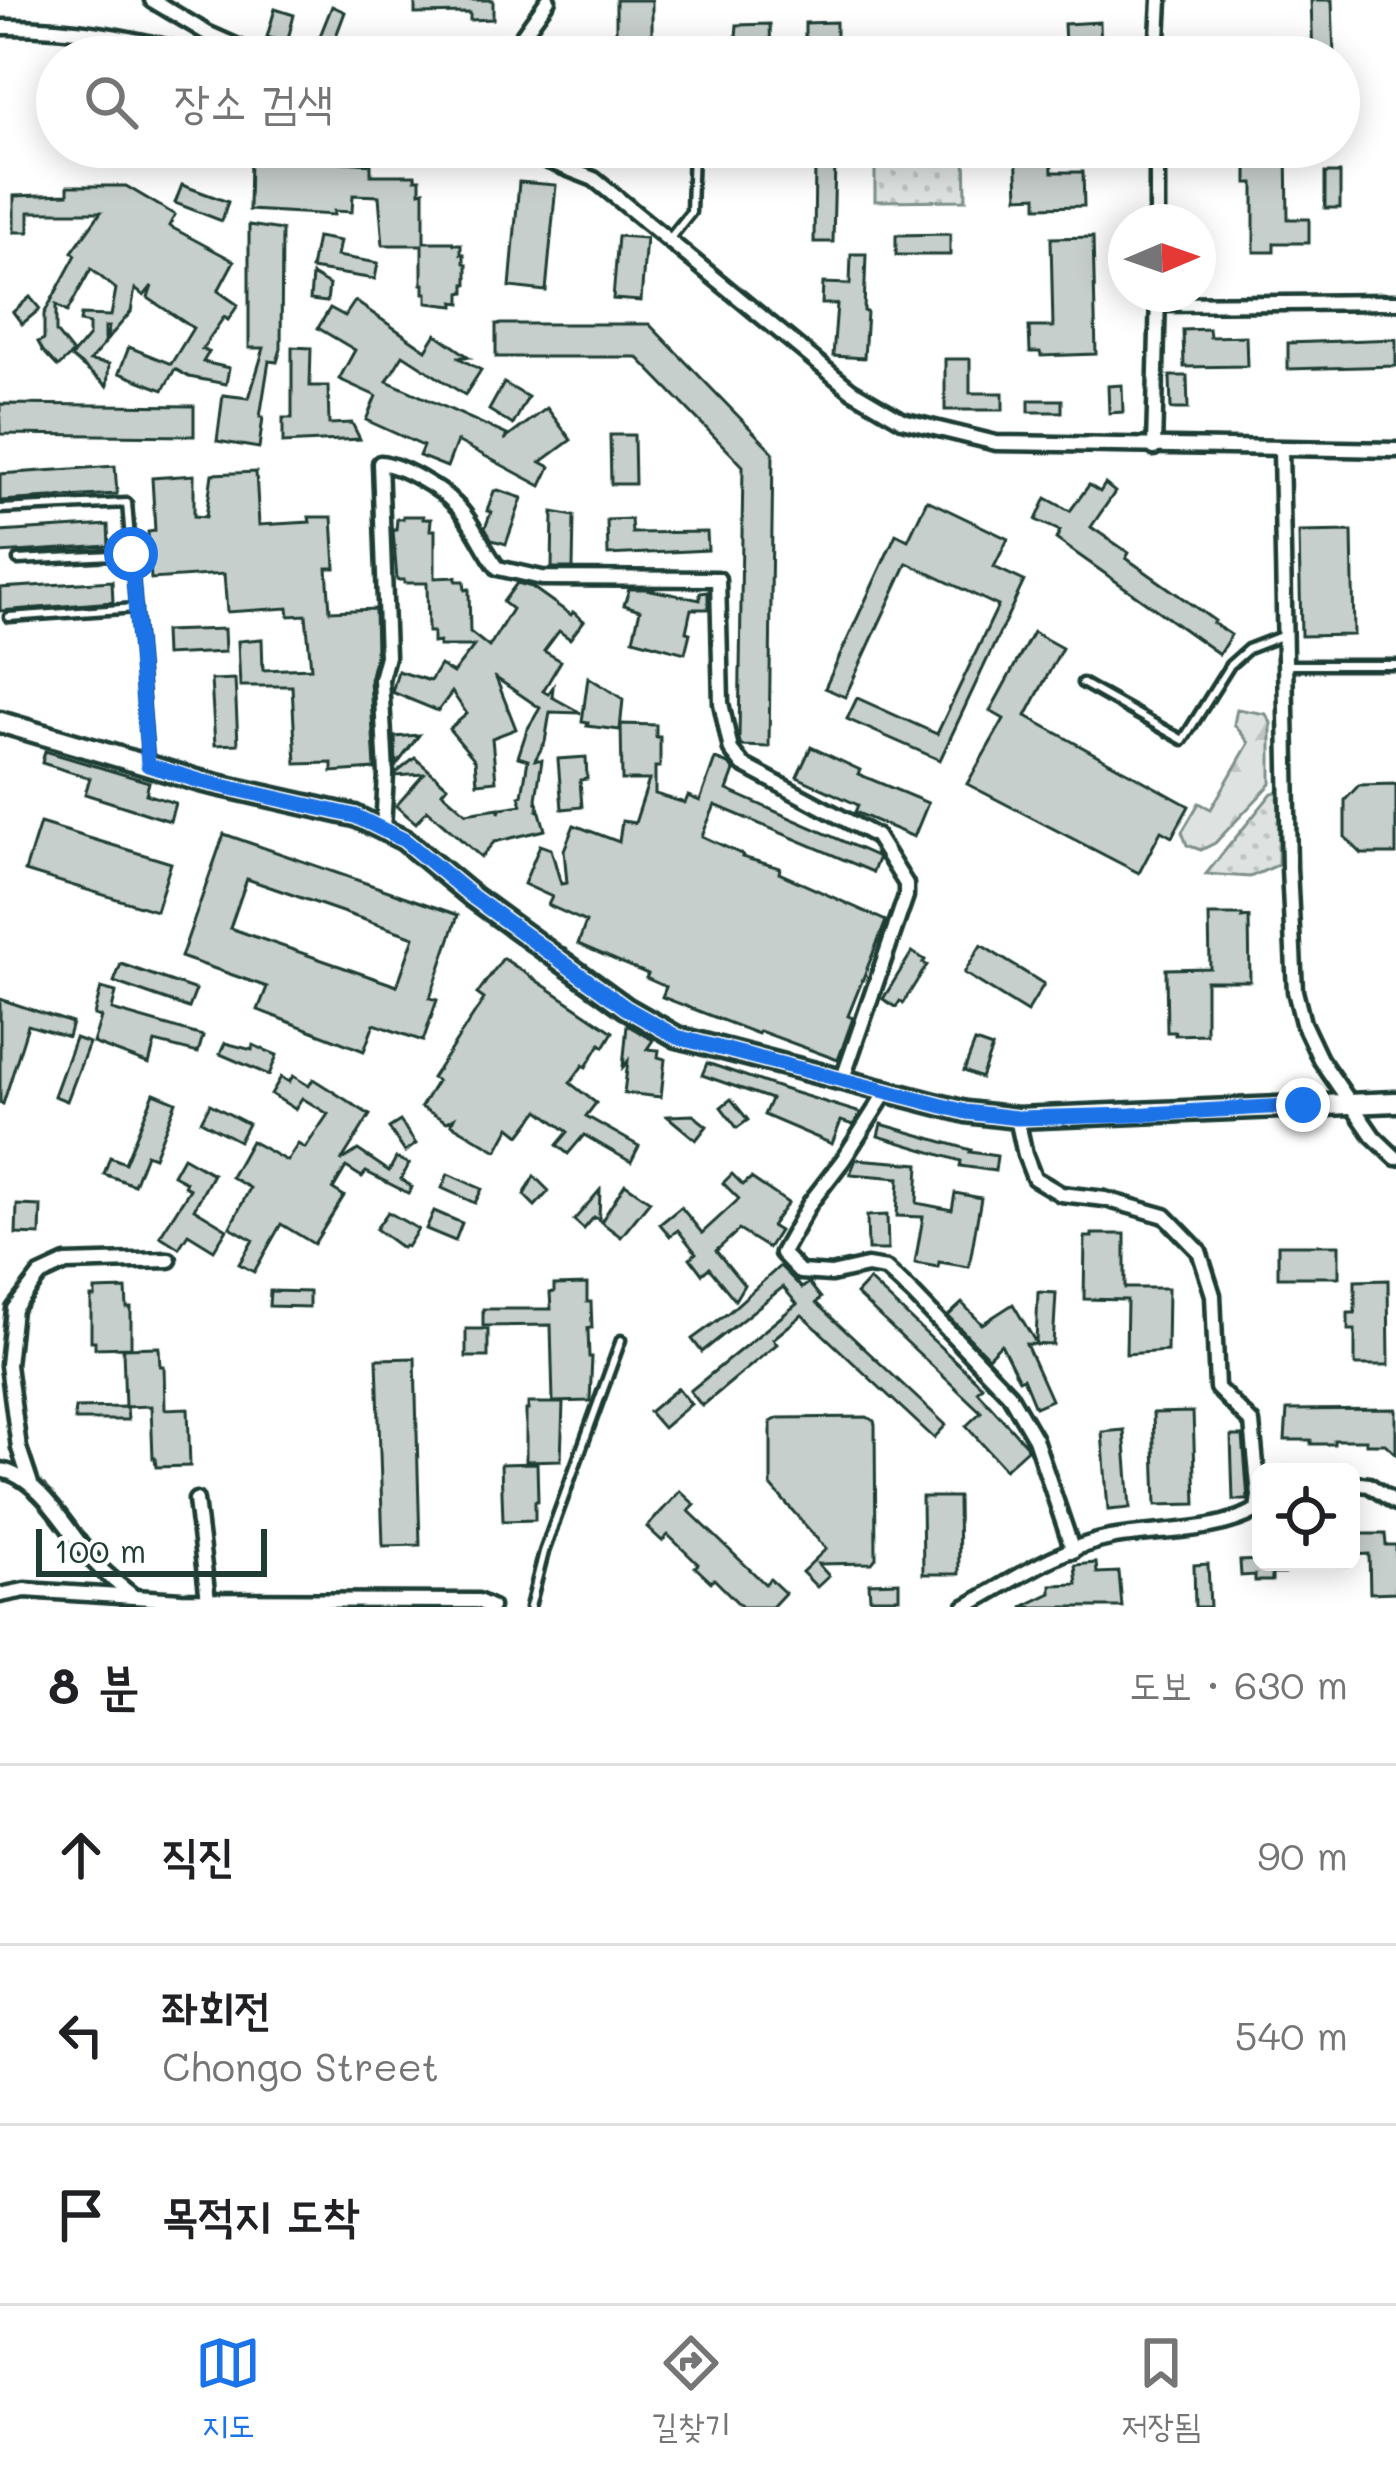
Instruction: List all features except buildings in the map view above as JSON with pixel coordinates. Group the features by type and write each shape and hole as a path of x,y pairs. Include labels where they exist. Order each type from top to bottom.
{"street":[{"path":"152,0 214,36"},
{"path":"522,36 548,0"},
{"path":"1157,36 1160,0"},
{"path":"0,27 124,36"},
{"path":"566,168 594,179 851,390 902,420 996,443 1396,450"},
{"path":"1157,168 1157,204"},
{"path":"1216,300 1396,302"},
{"path":"1154,448 1158,312"},
{"path":"1281,448 1294,991 1320,1059 1372,1136 1396,1158"},
{"path":"383,830 386,774 381,679 387,656 380,463 426,482 456,504 498,568 542,578 718,579 721,703 731,750 743,765 877,836 906,884 906,896 842,1081"},
{"path":"0,722 200,781 355,816 404,840 473,897 626,1008 677,1037 966,1112 1017,1118 1396,1102"},
{"path":"886,1092 810,1203 782,1253 800,1272 832,1274 867,1266 886,1269 913,1294 1010,1394 1035,1439 1073,1551"},
{"path":"1017,1118 1034,1178 1060,1195 1106,1199 1165,1216 1199,1251 1213,1295 1217,1388 1252,1423 1256,1463"},
{"path":"134,1597 99,1567 32,1484 19,1448 4,1370 14,1309 40,1275 66,1263 169,1260"},
{"path":"0,1471 32,1484"},
{"path":"1360,1484 1396,1503"},
{"path":"196,1500 208,1600"},
{"path":"965,1607 1106,1539 1237,1521 1252,1513"},
{"path":"0,1595 25,1590 240,1604 478,1601 491,1607"}],"lane":[{"path":"667,241 691,212 692,168"},
{"path":"0,509 127,503 148,765"},
{"path":"18,560 131,554"},
{"path":"9,617 136,608"},
{"path":"1082,683 1183,740 1230,665 1248,649 1284,634"},
{"path":"1285,665 1396,665"},
{"path":"530,1607 544,1552 621,1340"}],"green space":[{"path":"875,168 965,168 966,200 875,201"},
{"path":"1237,709 1266,714 1271,723 1271,784 1215,843 1201,850 1187,845 1182,832 1199,803 1211,809 1249,743 1234,724"},
{"path":"1276,792 1278,865 1250,877 1206,874 1272,793"}],"route":[{"path":"131,554 148,765 355,816 404,840 473,897 626,1008 677,1037 966,1112 1017,1118 1303,1105"}]}
